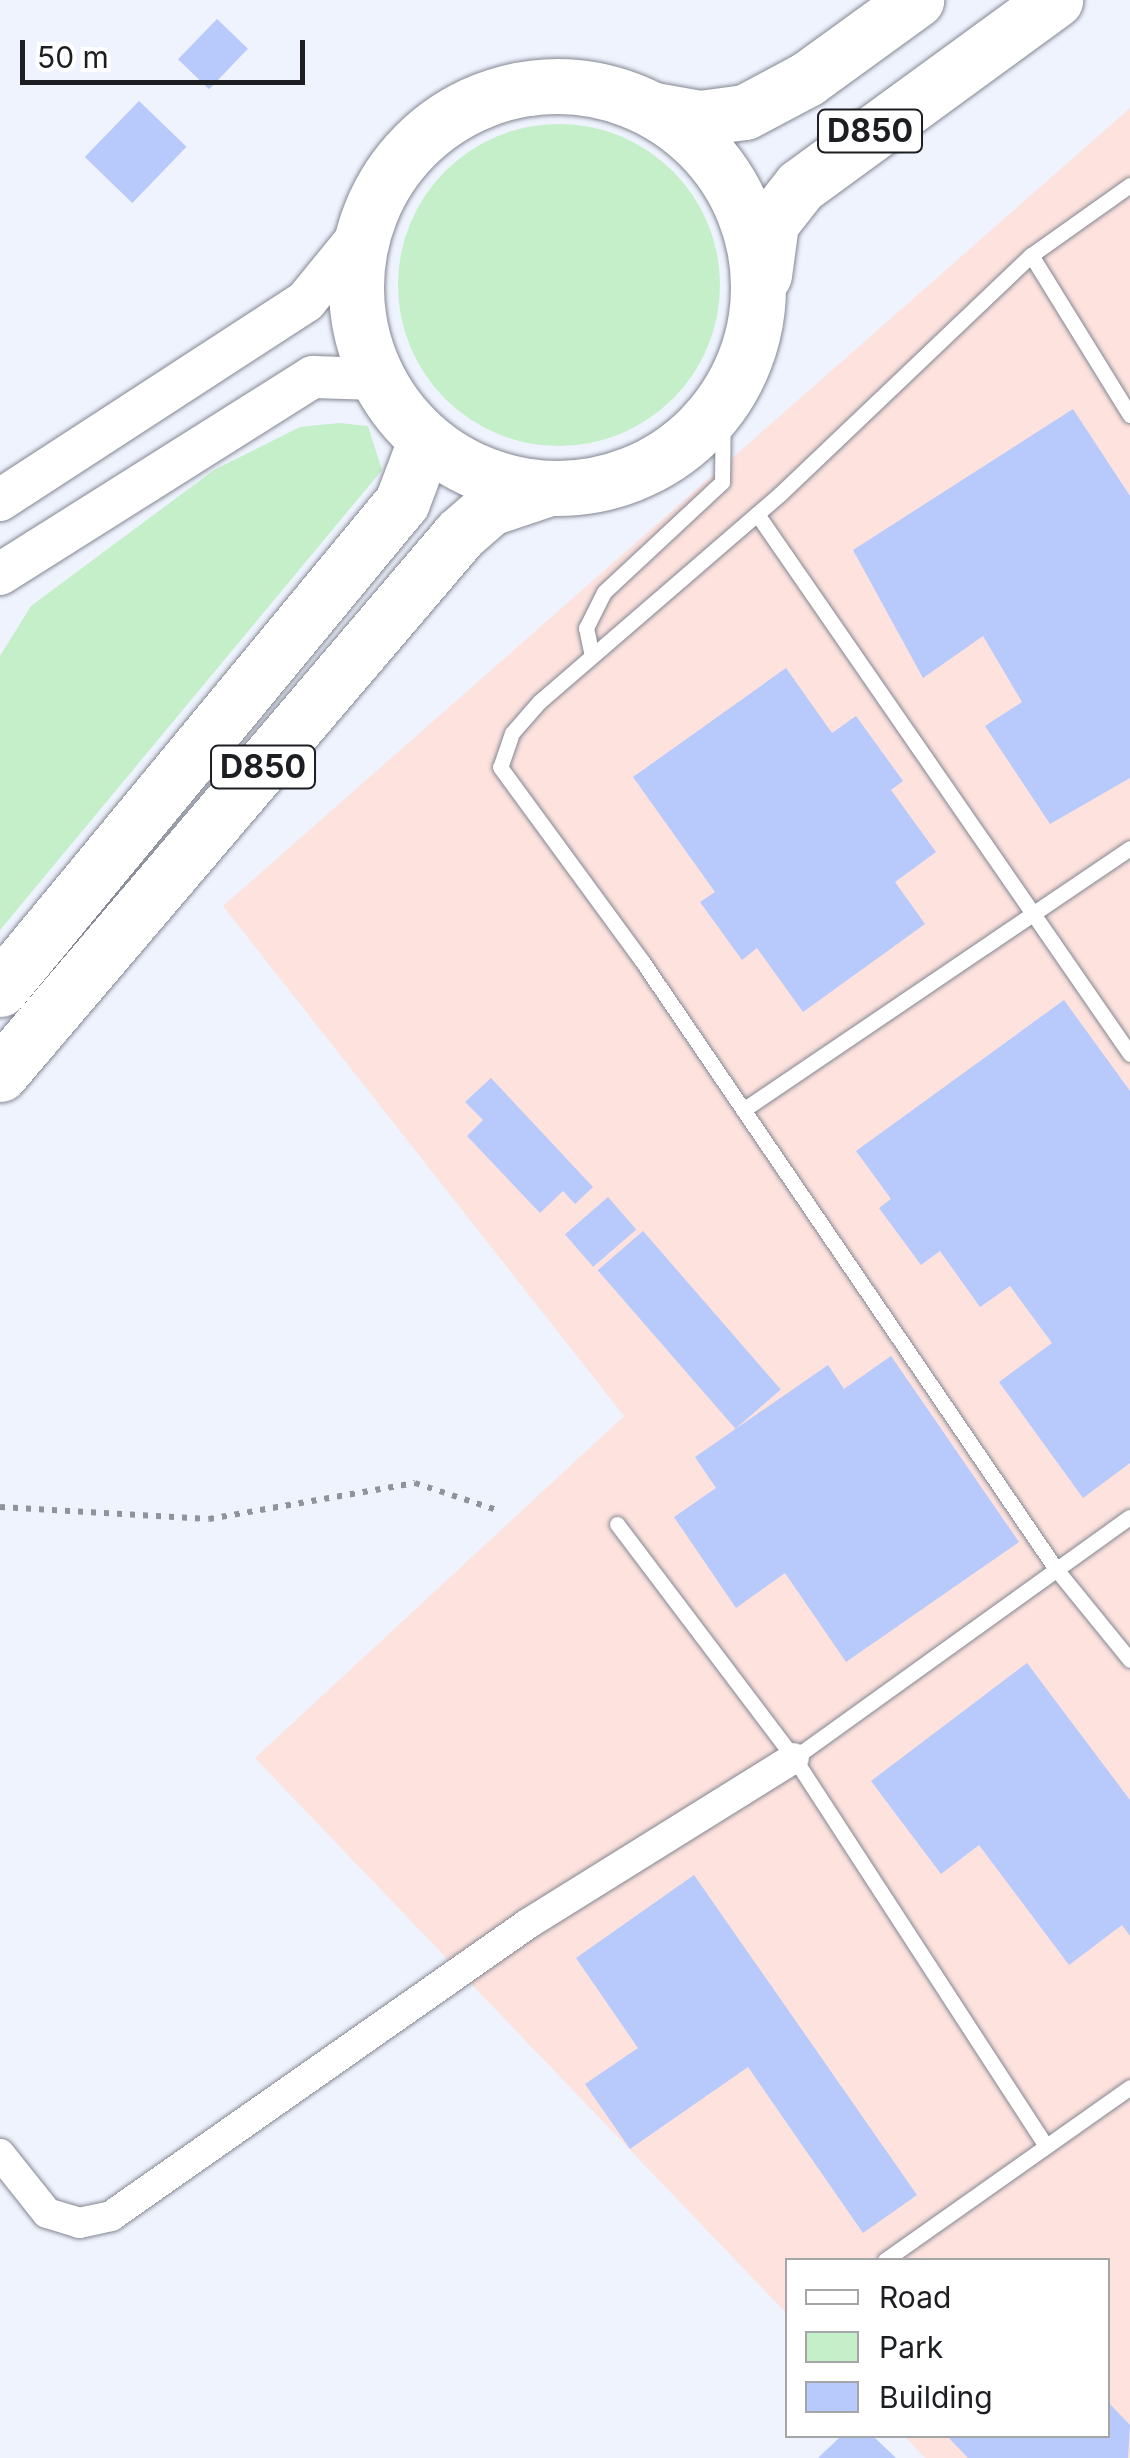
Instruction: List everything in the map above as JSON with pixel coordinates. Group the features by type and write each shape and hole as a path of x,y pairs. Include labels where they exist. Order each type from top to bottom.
{"highway":[{"name":"D850","path":"656,110 700,118 746,112 807,80 916,0"},
{"name":"D850","path":"758,312 772,224 800,186 1055,0"},
{"path":"538,85 599,89 656,110 716,161 738,195 752,232 758,312 724,402 689,439 646,468 597,485 546,489 482,475 426,441 376,379 358,314 363,231 398,165 428,131 480,100 538,85"},
{"name":"D850","path":"0,989 402,502 426,441"},
{"name":"D850","path":"0,1074 460,534 490,508 546,489"}],"main road":[{"path":"0,500 306,301 363,231"},
{"path":"0,574 250,410 313,377 376,379"}],"street":[{"path":"0,2154 47,2214 79,2223 111,2216 529,1923 794,1758"}],"lane":[{"path":"1130,185 1031,255 757,514 592,656 512,733 500,768 743,1110 1056,1569 1130,1660"},
{"path":"1031,255 1130,415"},
{"path":"592,656 586,628 604,592 722,482 724,402"},
{"path":"757,514 1130,1054"},
{"path":"743,1110 1130,848"},
{"path":"794,1758 1130,1518"},
{"path":"617,1524 794,1758 1045,2145"},
{"path":"888,2258 1130,2087"}],"path":[{"path":"0,1507 209,1519 415,1483 500,1511"}],"shaded area":[{"path":"1130,108 1130,2458 925,2458 906,2438 1110,2438 1110,2258 785,2258 785,2312 255,1758 624,1416 223,906"}],"green space":[{"path":"543,124 575,124 635,143 661,160 684,183 708,223 720,269 720,301 708,347 693,375 661,410 606,439 575,446 543,446 483,427 457,410 434,387 405,332 398,301 398,269 417,209 434,183 457,160 512,131"},
{"path":"339,423 368,426 382,470 0,930 0,656 31,606 214,470 300,427"}],"building":[{"path":"217,19 248,49 209,89 178,59"},
{"path":"139,101 186,147 132,203 85,157"},
{"path":"1073,409 1130,496 1130,778 1050,824 985,726 1022,702 983,636 923,678 853,550"},
{"path":"786,668 832,733 856,716 903,781 891,790 936,852 895,882 925,924 803,1012 757,948 742,960 700,902 715,892 633,777"},
{"path":"1064,1000 1130,1091 1130,1463 1083,1498 999,1382 1052,1343 1010,1286 980,1307 940,1251 921,1265 879,1208 891,1199 856,1151"},
{"path":"491,1078 593,1187 575,1204 563,1191 540,1213 467,1136 483,1120 465,1102"},
{"path":"608,1197 636,1229 593,1267 565,1234"},
{"path":"643,1231 781,1389 735,1429 598,1270"},
{"path":"891,1356 1019,1542 846,1662 785,1573 736,1608 674,1517 716,1488 695,1457 828,1365 844,1389"},
{"path":"1027,1663 1130,1800 1130,1936 1122,1925 1069,1965 979,1845 941,1874 871,1781"},
{"path":"694,1875 917,2195 863,2233 748,2067 630,2149 585,2084 638,2048 576,1958"},
{"path":"1110,2404 1130,2425 1128,2458 968,2458 949,2438 1110,2438"},
{"path":"839,2438 875,2438 896,2458 818,2458"}]}
